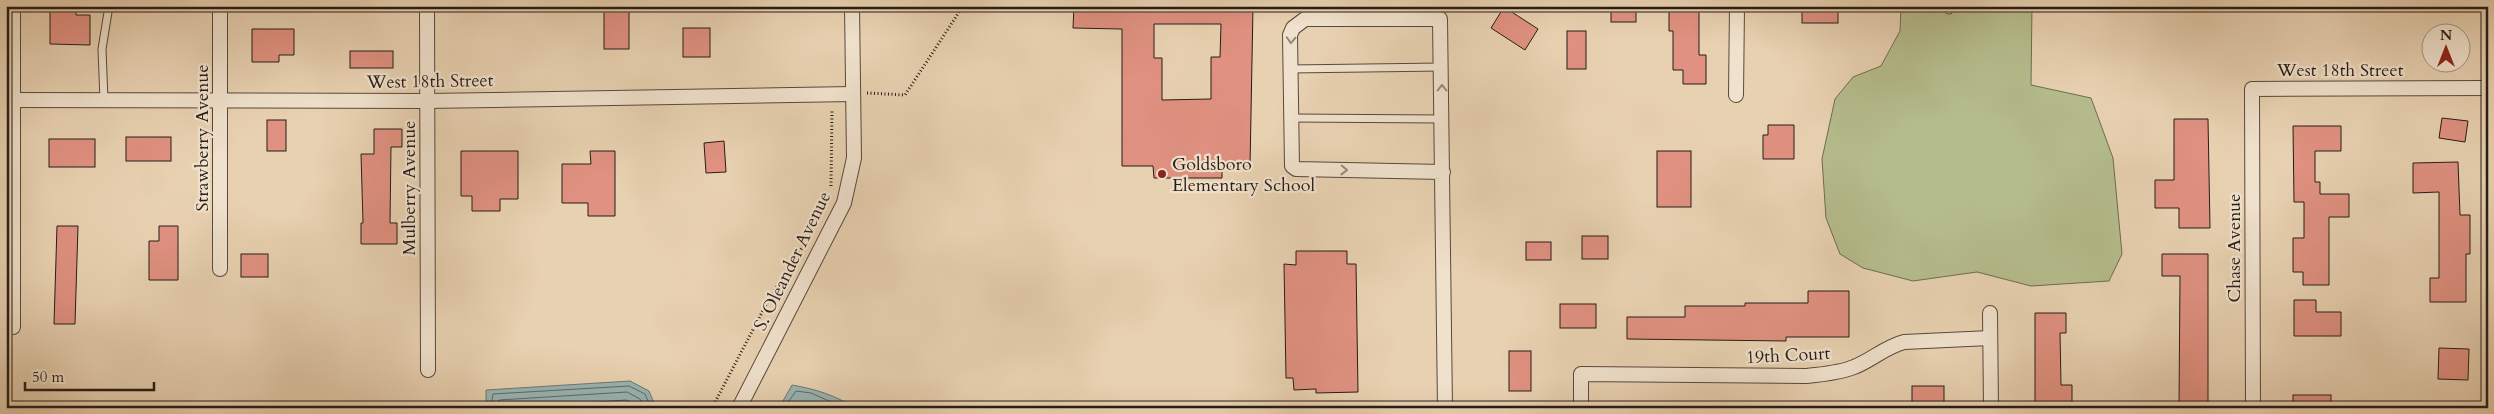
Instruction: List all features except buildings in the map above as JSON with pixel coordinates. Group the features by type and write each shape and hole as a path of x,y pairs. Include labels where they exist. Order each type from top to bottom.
{"street":[{"path":"13,6 10,100 13,327"},
{"name":"Strawberry Avenue","path":"220,6 220,269"},
{"name":"Mulberry Avenue","path":"427,6 428,370"},
{"name":"S. Oleander Avenue","path":"738,408 844,204 854,158 852,6"},
{"path":"1736,95 1737,6"},
{"path":"1443,172 1296,170 1292,166 1291,160 1290,118 1290,34 1293,28 1305,19 1440,19 1442,67 1442,119 1443,172 1445,408"},
{"name":"West 18th Street","path":"2252,88 2488,88"},
{"name":"Chase Avenue","path":"2252,88 2253,408"},
{"name":"West 18th Street","path":"10,100 427,101 853,94"},
{"path":"1990,313 1991,408"},
{"name":"19th Court","path":"1581,408 1581,374 1807,376 1856,366 1891,345 1904,342 1990,338"}],"lane":[{"path":"104,100 102,49 109,6"},
{"path":"1290,69 1442,67"},
{"path":"1290,118 1442,119"}],"path":[{"path":"831,192 831,109 868,111 867,92 905,94 963,6"},
{"path":"712,408 770,299 805,242"}],"green space":[{"path":"1901,6 2032,6 2031,85 2091,98 2113,158 2122,254 2109,281 2031,286 1977,272 1913,281 1863,268 1840,254 1826,218 1822,159 1835,99 1853,77 1881,66 1900,31"}],"water":[{"path":"630,381 649,391 656,408 486,408 486,390"},
{"path":"792,385 825,393 855,408 779,408"}],"place":[{"name":"Goldsboro Elementary School","path":"1162,174"}]}
